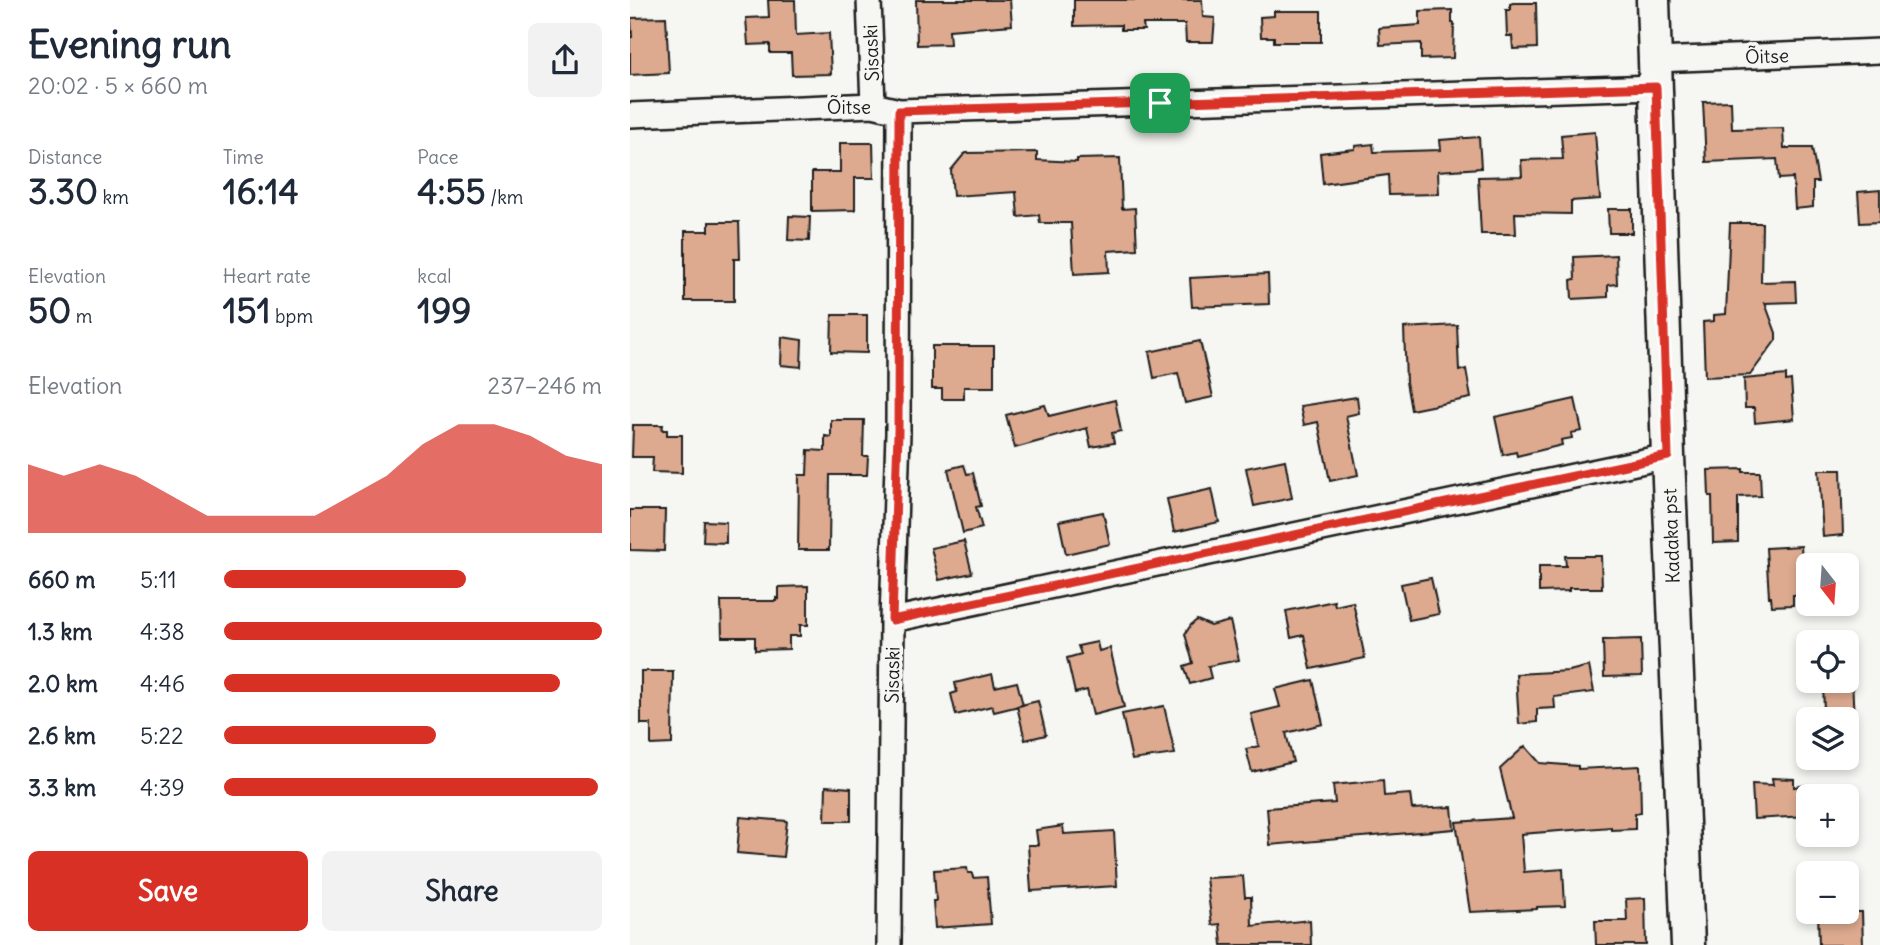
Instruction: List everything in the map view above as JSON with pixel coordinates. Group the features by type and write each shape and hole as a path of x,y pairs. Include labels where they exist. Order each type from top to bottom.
{"main road":[{"name":"Kadaka pst","path":"1653,0 1688,945"}],"street":[{"name":"Sisaski","path":"869,0 873,105"},
{"name":"Õitse","path":"630,115 873,105 899,111 1655,74 1880,51"},
{"name":"Sisaski","path":"889,945 892,620 898,433 899,111"},
{"path":"892,620 1668,456"}],"building":[{"path":"768,0 795,0 796,35 829,33 831,74 792,75 791,53 770,53 770,44 748,45 746,18 769,17"},
{"path":"916,0 1010,0 1012,25 949,30 950,44 917,45"},
{"path":"1074,0 1202,0 1203,17 1215,18 1213,42 1186,42 1185,24 1143,24 1144,30 1121,30 1121,25 1074,26"},
{"path":"1536,3 1537,48 1513,49 1512,36 1507,36 1506,10 1510,10 1510,4"},
{"path":"1452,10 1453,58 1421,59 1421,43 1380,45 1379,28 1420,25 1420,11"},
{"path":"1274,11 1321,11 1321,42 1274,42 1274,37 1261,37 1260,17 1274,16"},
{"path":"666,17 669,73 630,75 631,18"},
{"path":"1731,101 1732,129 1783,128 1784,148 1812,148 1818,182 1813,182 1813,207 1795,209 1793,178 1779,179 1777,159 1706,162 1703,102"},
{"path":"1595,132 1600,199 1571,201 1571,214 1515,213 1516,234 1481,234 1478,177 1522,176 1521,160 1563,159 1561,135"},
{"path":"1479,137 1481,168 1438,171 1439,194 1389,195 1388,175 1323,184 1320,153 1373,144 1374,152 1441,150 1440,140"},
{"path":"840,143 873,143 874,178 855,178 855,210 812,211 812,172 840,172"},
{"path":"1037,152 1037,160 1077,162 1077,159 1120,158 1122,209 1135,208 1137,249 1108,251 1109,272 1074,274 1071,223 1040,223 1039,215 1018,217 1016,192 953,196 951,170 965,153"},
{"path":"1880,190 1880,222 1860,223 1858,192"},
{"path":"1608,209 1632,209 1632,233 1609,233"},
{"path":"789,216 810,217 809,241 788,240"},
{"path":"709,222 739,222 740,259 734,259 734,301 685,301 685,231 709,231"},
{"path":"1730,223 1762,223 1761,282 1795,281 1796,302 1765,303 1776,340 1750,375 1705,377 1703,322 1714,321 1714,315 1726,314"},
{"path":"1616,255 1617,284 1608,285 1608,297 1572,299 1574,257"},
{"path":"1268,274 1269,304 1192,307 1190,278"},
{"path":"832,315 867,315 867,353 831,352"},
{"path":"1457,325 1459,371 1466,369 1471,398 1411,410 1406,382 1404,328"},
{"path":"782,337 802,340 801,367 781,365"},
{"path":"1200,341 1213,397 1185,403 1178,373 1154,378 1149,352"},
{"path":"932,346 994,346 994,387 964,387 964,399 942,399 942,389 932,389"},
{"path":"1786,375 1786,381 1791,380 1794,419 1755,423 1754,408 1745,408 1744,379"},
{"path":"1357,397 1359,413 1346,416 1358,475 1330,481 1318,422 1304,425 1300,406"},
{"path":"1575,399 1582,431 1571,433 1572,438 1561,440 1562,445 1517,456 1516,452 1503,455 1495,417"},
{"path":"1115,400 1121,431 1112,433 1114,443 1091,447 1087,428 1015,448 1006,415 1045,405 1049,416"},
{"path":"831,420 864,420 863,456 868,456 867,475 830,475 829,550 798,550 799,475 807,475 808,450 825,451 825,436 831,437"},
{"path":"633,425 663,425 662,430 667,430 667,435 682,435 682,473 652,472 653,457 632,457"},
{"path":"1285,460 1292,498 1254,506 1246,468"},
{"path":"964,465 967,474 973,473 981,506 976,507 982,528 963,533 948,469"},
{"path":"1743,469 1743,472 1760,472 1761,496 1738,497 1738,542 1713,543 1712,496 1709,496 1708,470"},
{"path":"1819,470 1841,470 1843,535 1823,537"},
{"path":"1212,489 1219,522 1174,532 1167,499"},
{"path":"630,510 665,510 664,551 630,550"},
{"path":"1103,512 1110,544 1066,554 1059,521"},
{"path":"704,521 726,522 726,543 703,542"},
{"path":"964,541 972,573 939,580 931,548"},
{"path":"1801,546 1801,553 1796,553 1796,595 1793,595 1793,605 1772,606 1766,548"},
{"path":"1565,556 1601,556 1602,588 1539,592 1539,566 1566,566"},
{"path":"1431,578 1439,614 1409,620 1401,584"},
{"path":"808,586 808,625 800,625 800,636 789,636 789,649 755,650 755,637 722,637 721,601 776,601 776,598 779,599 779,587"},
{"path":"1334,601 1335,606 1353,602 1365,658 1311,669 1304,635 1291,638 1286,611"},
{"path":"1197,620 1211,626 1230,621 1239,660 1208,666 1211,678 1190,684 1184,666 1193,663 1185,634"},
{"path":"1641,639 1642,676 1604,677 1603,640"},
{"path":"1097,642 1099,651 1110,648 1124,707 1093,715 1087,690 1075,693 1067,658 1081,654 1078,646"},
{"path":"1589,666 1594,692 1554,697 1555,708 1537,709 1537,722 1519,724 1516,674 1569,671"},
{"path":"641,671 673,671 672,744 651,745 651,724 641,724"},
{"path":"992,674 995,687 1017,682 1023,705 994,712 992,706 956,715 951,694 957,692 955,683"},
{"path":"1313,680 1323,724 1286,733 1293,762 1252,772 1246,749 1259,746 1251,714 1280,707 1275,689"},
{"path":"1823,693 1853,693 1853,707 1824,707"},
{"path":"1038,701 1046,735 1025,740 1017,706"},
{"path":"1164,706 1175,754 1132,760 1122,714"},
{"path":"1525,746 1540,763 1578,766 1578,769 1640,766 1641,813 1635,814 1635,829 1611,830 1611,827 1521,834 1524,872 1563,869 1565,906 1470,912 1456,822 1512,818 1500,769"},
{"path":"1772,778 1794,779 1796,817 1754,819 1752,784 1773,785"},
{"path":"1383,780 1384,796 1410,794 1412,809 1452,807 1454,829 1270,845 1267,808 1335,803 1333,785"},
{"path":"826,786 851,788 851,821 825,821"},
{"path":"740,817 787,821 783,857 737,853"},
{"path":"1063,826 1064,834 1114,831 1117,886 1031,891 1028,845 1038,845 1036,830"},
{"path":"967,868 973,878 987,877 991,924 935,928 934,870"},
{"path":"1243,876 1245,897 1251,897 1252,926 1310,920 1311,945 1222,945 1220,924 1212,925 1206,878"},
{"path":"1645,898 1646,945 1596,945 1595,921 1627,921 1626,899"},
{"path":"1859,912 1862,912 1863,945 1819,945 1818,924 1859,924"}],"route":[{"path":"1656,87 1668,456 892,620 898,433 899,111 1160,103 1656,87"}]}
